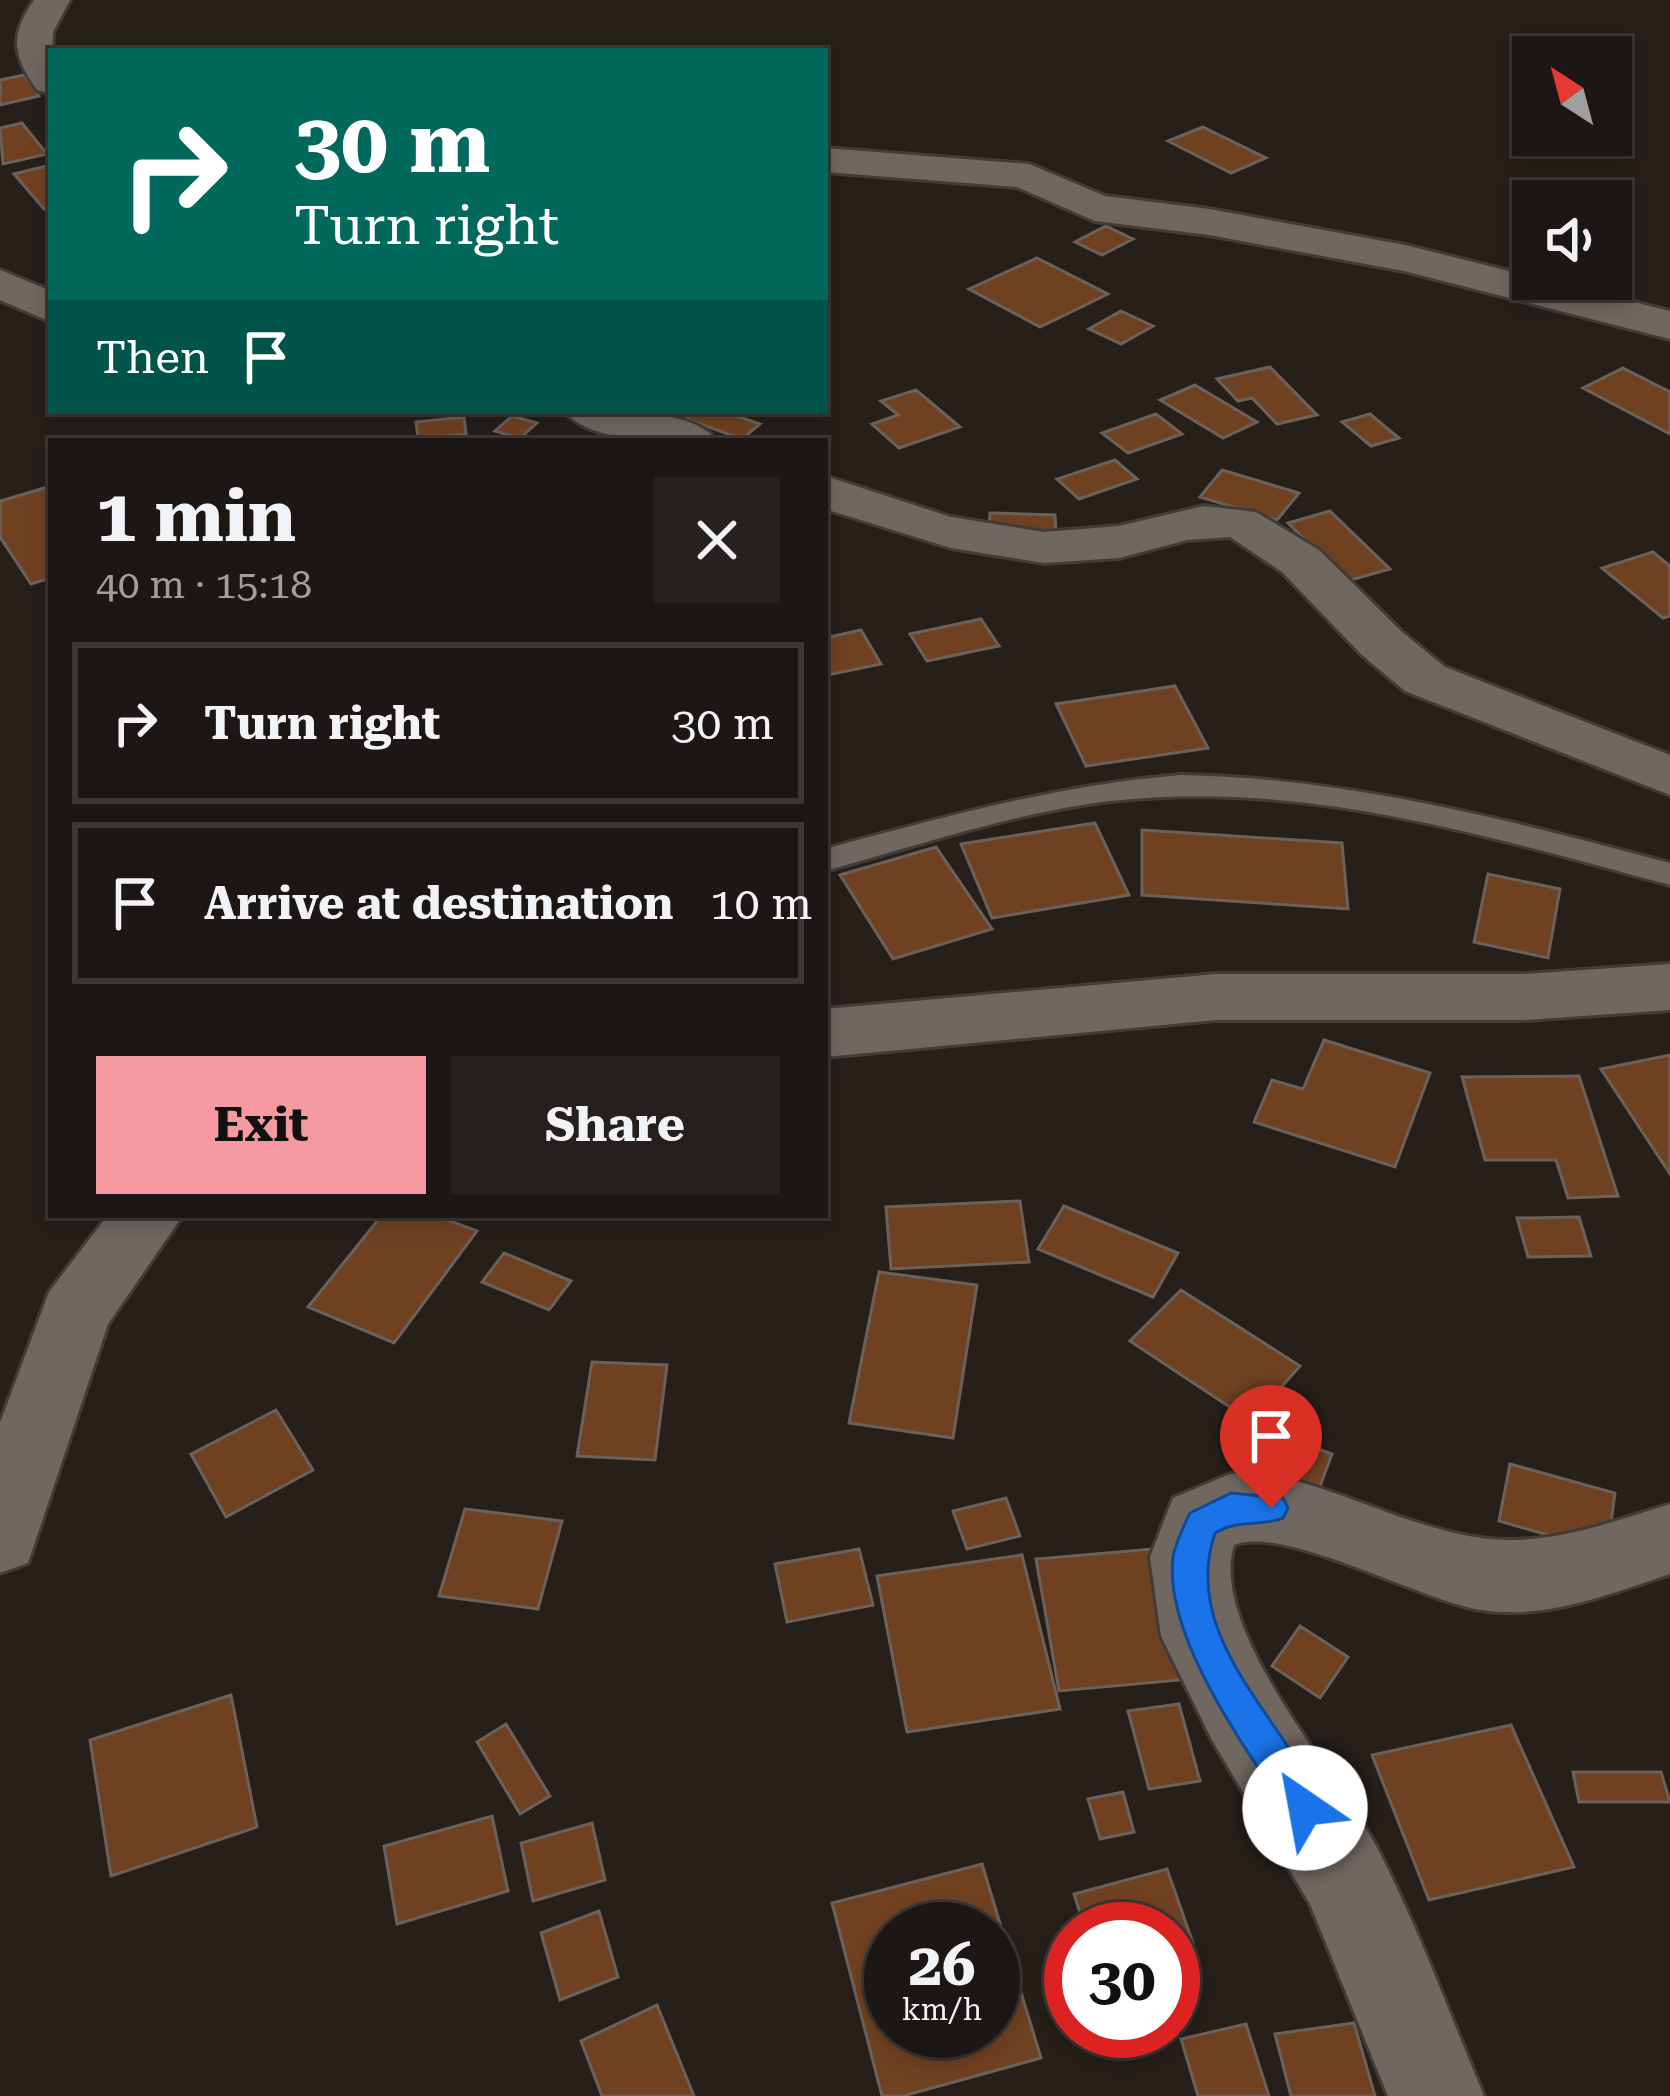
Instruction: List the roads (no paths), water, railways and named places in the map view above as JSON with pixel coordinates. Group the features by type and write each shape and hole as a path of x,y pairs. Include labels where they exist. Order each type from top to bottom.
{"street":[{"path":"48,77 32,51 32,28 52,0"},
{"path":"828,160 1030,177 1095,208 1209,222 1405,258 1670,325"},
{"path":"0,283 48,307"},
{"path":"599,414 682,438"},
{"path":"828,492 981,542 1041,548 1120,542 1227,519 1253,528 1346,602 1400,663 1425,680 1670,776"},
{"path":"828,1033 1216,997 1525,998 1670,987"},
{"path":"0,1538 75,1313 146,1218"},
{"path":"1436,2096 1343,1875 1202,1636 1190,1557 1202,1523 1231,1507 1271,1508 1479,1574 1517,1576 1589,1566 1670,1539"}],"lane":[{"path":"828,859 1049,801 1114,790 1238,785 1304,791 1440,816 1670,874"}]}
